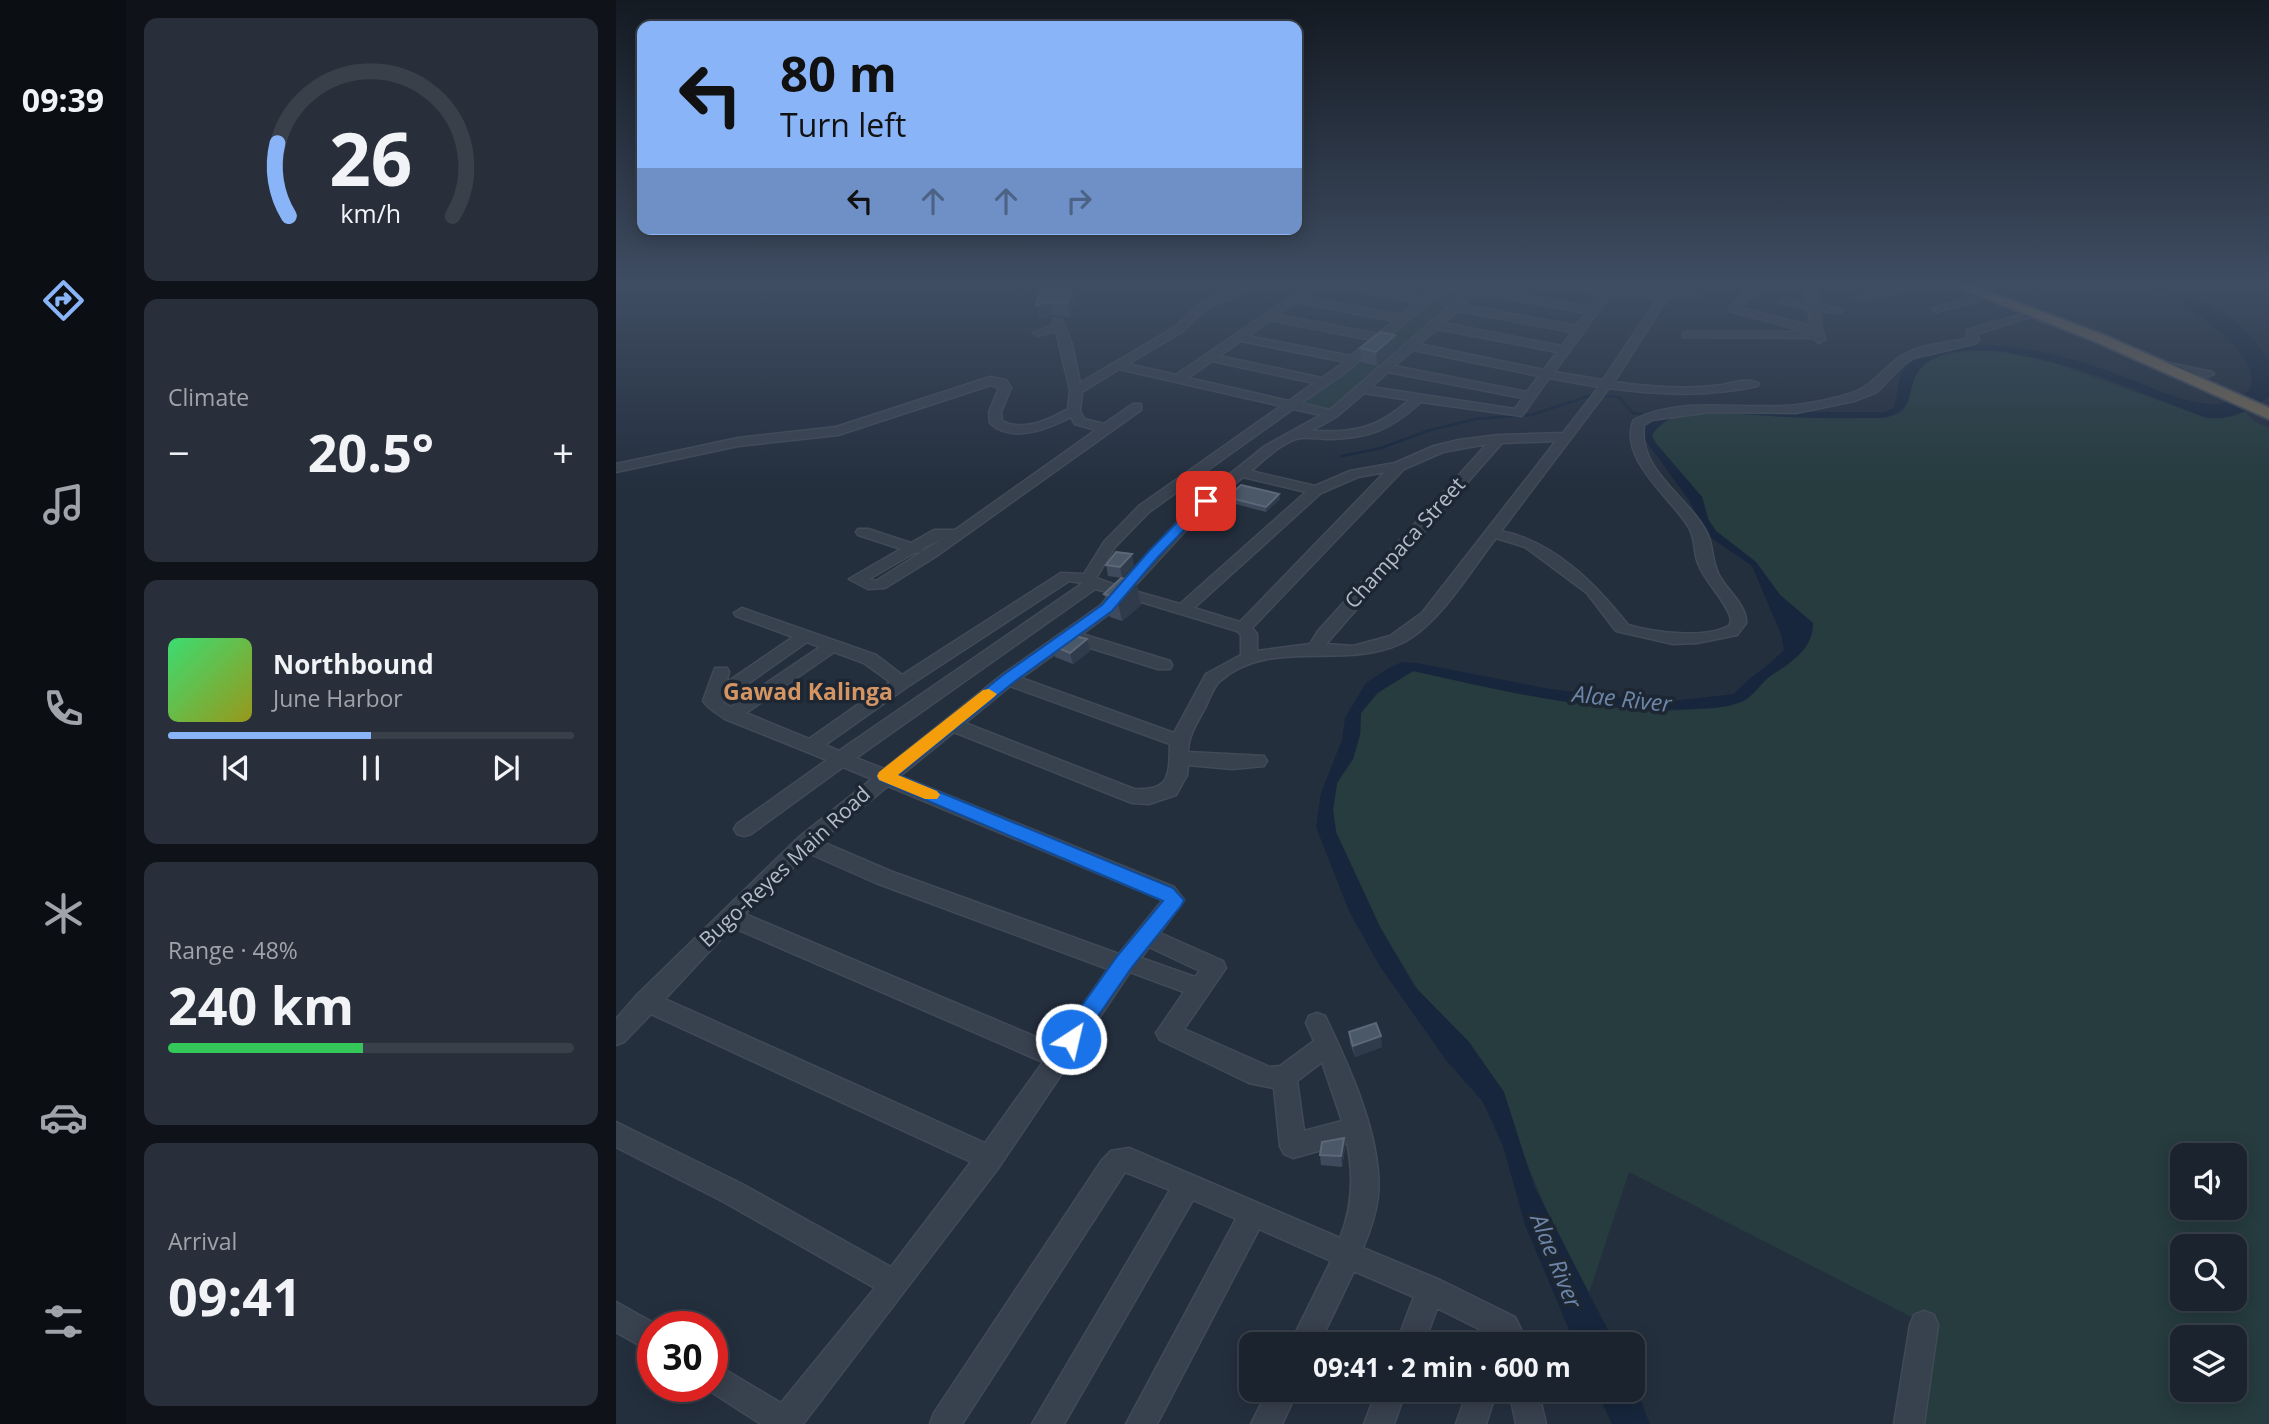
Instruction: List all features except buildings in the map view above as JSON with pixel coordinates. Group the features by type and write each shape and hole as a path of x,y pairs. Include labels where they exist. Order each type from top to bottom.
{"highway":[{"path":"2117,351 2264,415"},
{"path":"2129,351 2176,376"}],"street":[{"path":"1068,351 1076,390 1074,411 1079,421 1107,429"},
{"path":"1076,390 1140,351"},
{"path":"1178,379 1218,351"},
{"path":"1311,351 1354,360"},
{"path":"744,828 1091,581 1109,545 1144,509 1364,351"},
{"name":"Bugo-Reyes Main Road","path":"616,1035 729,916 805,843 1008,678 1107,608 1184,522 1240,472 1295,434 1332,414 1405,351"},
{"path":"1438,351 1547,373 1602,391 1731,388 1753,384"},
{"path":"1362,389 1513,414 1520,411 1565,351"},
{"path":"951,723 1132,796 1149,797 1168,790 1178,775 1180,750 1212,678 1249,657 1315,649 1360,651 1396,640 1413,630 1428,616 1602,391 1628,351"},
{"path":"1492,533 1530,544 1592,590 1618,624 1627,630 1665,635 1673,639 1728,633 1740,622 1737,613 1704,558 1702,538 1685,510 1639,452 1635,427 1637,423 1649,418 1710,408 1740,406 1796,409 1854,397 1873,389 1900,362 1925,351"},
{"path":"1210,357 1325,382"},
{"path":"2155,363 2208,374"},
{"path":"1116,365 1332,414"},
{"path":"1386,368 1530,396"},
{"path":"616,468 757,439 838,430 990,381 1002,382 1005,387 995,412 996,423 1001,427 1028,428 1074,411"},
{"path":"1295,434 1327,435 1374,430 1394,419 1417,399"},
{"path":"957,534 939,533 857,579 877,587 930,555 1137,407"},
{"path":"1183,610 1316,491 1355,474 1399,466 1437,448 1498,439 1567,437"},
{"name":"Champaca Street","path":"1315,649 1324,635 1498,439"},
{"path":"1243,628 1399,466"},
{"path":"1240,472 1316,491"},
{"path":"863,533 930,555"},
{"path":"811,746 901,683 1066,576 1091,581 1243,628 1249,634 1249,657"},
{"path":"742,613 833,645 884,667 901,683"},
{"path":"1071,634 1081,641 1164,665"},
{"path":"712,701 806,635"},
{"path":"731,715 833,645"},
{"path":"712,701 721,672"},
{"path":"1008,678 1180,750 1232,763 1258,761"},
{"path":"712,701 717,708 731,715 1167,893 1174,900 1124,963 990,1157 786,1423 728,1386"},
{"path":"805,843 883,877 1199,988"},
{"path":"729,916 1058,1057"},
{"path":"1146,936 1215,968 1168,1032 1257,1075 1285,1076"},
{"path":"646,1001 990,1157"},
{"path":"1310,1332 1346,1254 1365,1199 1366,1181 1355,1129 1338,1071 1322,1034 1285,1076 1293,1146 1355,1129"},
{"path":"616,1134 733,1193 895,1284"},
{"path":"945,1424 1116,1163 1129,1160 1430,1290 1496,1332"},
{"path":"1047,1424 1187,1186"},
{"path":"1141,1424 1252,1214"},
{"path":"1414,1332 1430,1290"},
{"path":"616,1316 637,1329"},
{"path":"1909,1424 1924,1325"},
{"path":"1266,1424 1277,1402"},
{"path":"1379,1424 1387,1402"},
{"path":"1471,1424 1479,1402"},
{"path":"1526,1402 1531,1424"}],"green space":[{"path":"1998,351 2051,362 2207,418 2245,412 2254,421 2269,428 2269,1424 1916,1424 1927,1325 1629,1172 1589,1293 1546,1209 1524,1156 1469,1042 1419,991 1380,927 1336,832 1333,810 1337,783 1353,759 1360,735 1361,713 1381,690 1413,671 1541,697 1650,712 1718,708 1788,665 1813,623 1780,595 1756,562 1716,531 1709,520 1702,497 1684,480 1652,435 1670,419 1697,414 1883,418 1894,416 1906,408 1916,375 1922,367 1938,357 1965,352"},
{"path":"1359,360 1384,365 1332,409 1300,403"}],"water":[{"name":"Alae River","path":"1941,351 1960,351 1939,356 1926,363 1918,372 1904,407 1883,418 1798,418 1708,413 1673,418 1658,427 1652,435 1702,497 1708,519 1716,531 1756,562 1780,595 1813,623 1806,647 1746,700 1714,708 1619,708 1550,699 1413,671 1376,694 1361,713 1360,735 1353,759 1337,783 1333,810 1336,832 1380,927 1414,986 1469,1042 1504,1092 1534,1186 1609,1332 1570,1332 1525,1225 1503,1146 1483,1102 1446,1060 1379,965 1349,911 1316,827 1321,793 1342,740 1345,718 1366,683 1402,662 1550,689 1663,702 1734,694 1784,650 1781,634 1752,566 1707,535 1689,500 1643,437 1643,429 1650,420 1676,412 1884,412 1893,408 1902,372 1913,361"},
{"path":"2002,351 2051,354 2114,373 2173,396 2215,404 2240,396 2249,390 2251,375 2239,351 2262,351 2269,361 2269,397 2240,414 2225,418 2207,418 2073,368"},
{"path":"1602,1402 1642,1402 1650,1424 1612,1424"}],"waterway":[{"path":"1342,456 1381,448 1430,430 1476,419 1531,415 1592,395 1619,397 1633,413 1649,415"}],"slow traffic":[{"path":"931,795 885,776 989,694"}],"district":[{"name":"Gawad Kalinga","path":"808,692"}],"route":[{"path":"1071,1039 1125,961 1174,900 1167,893 885,776 1008,678 1107,608 1154,554 1206,501"}]}
